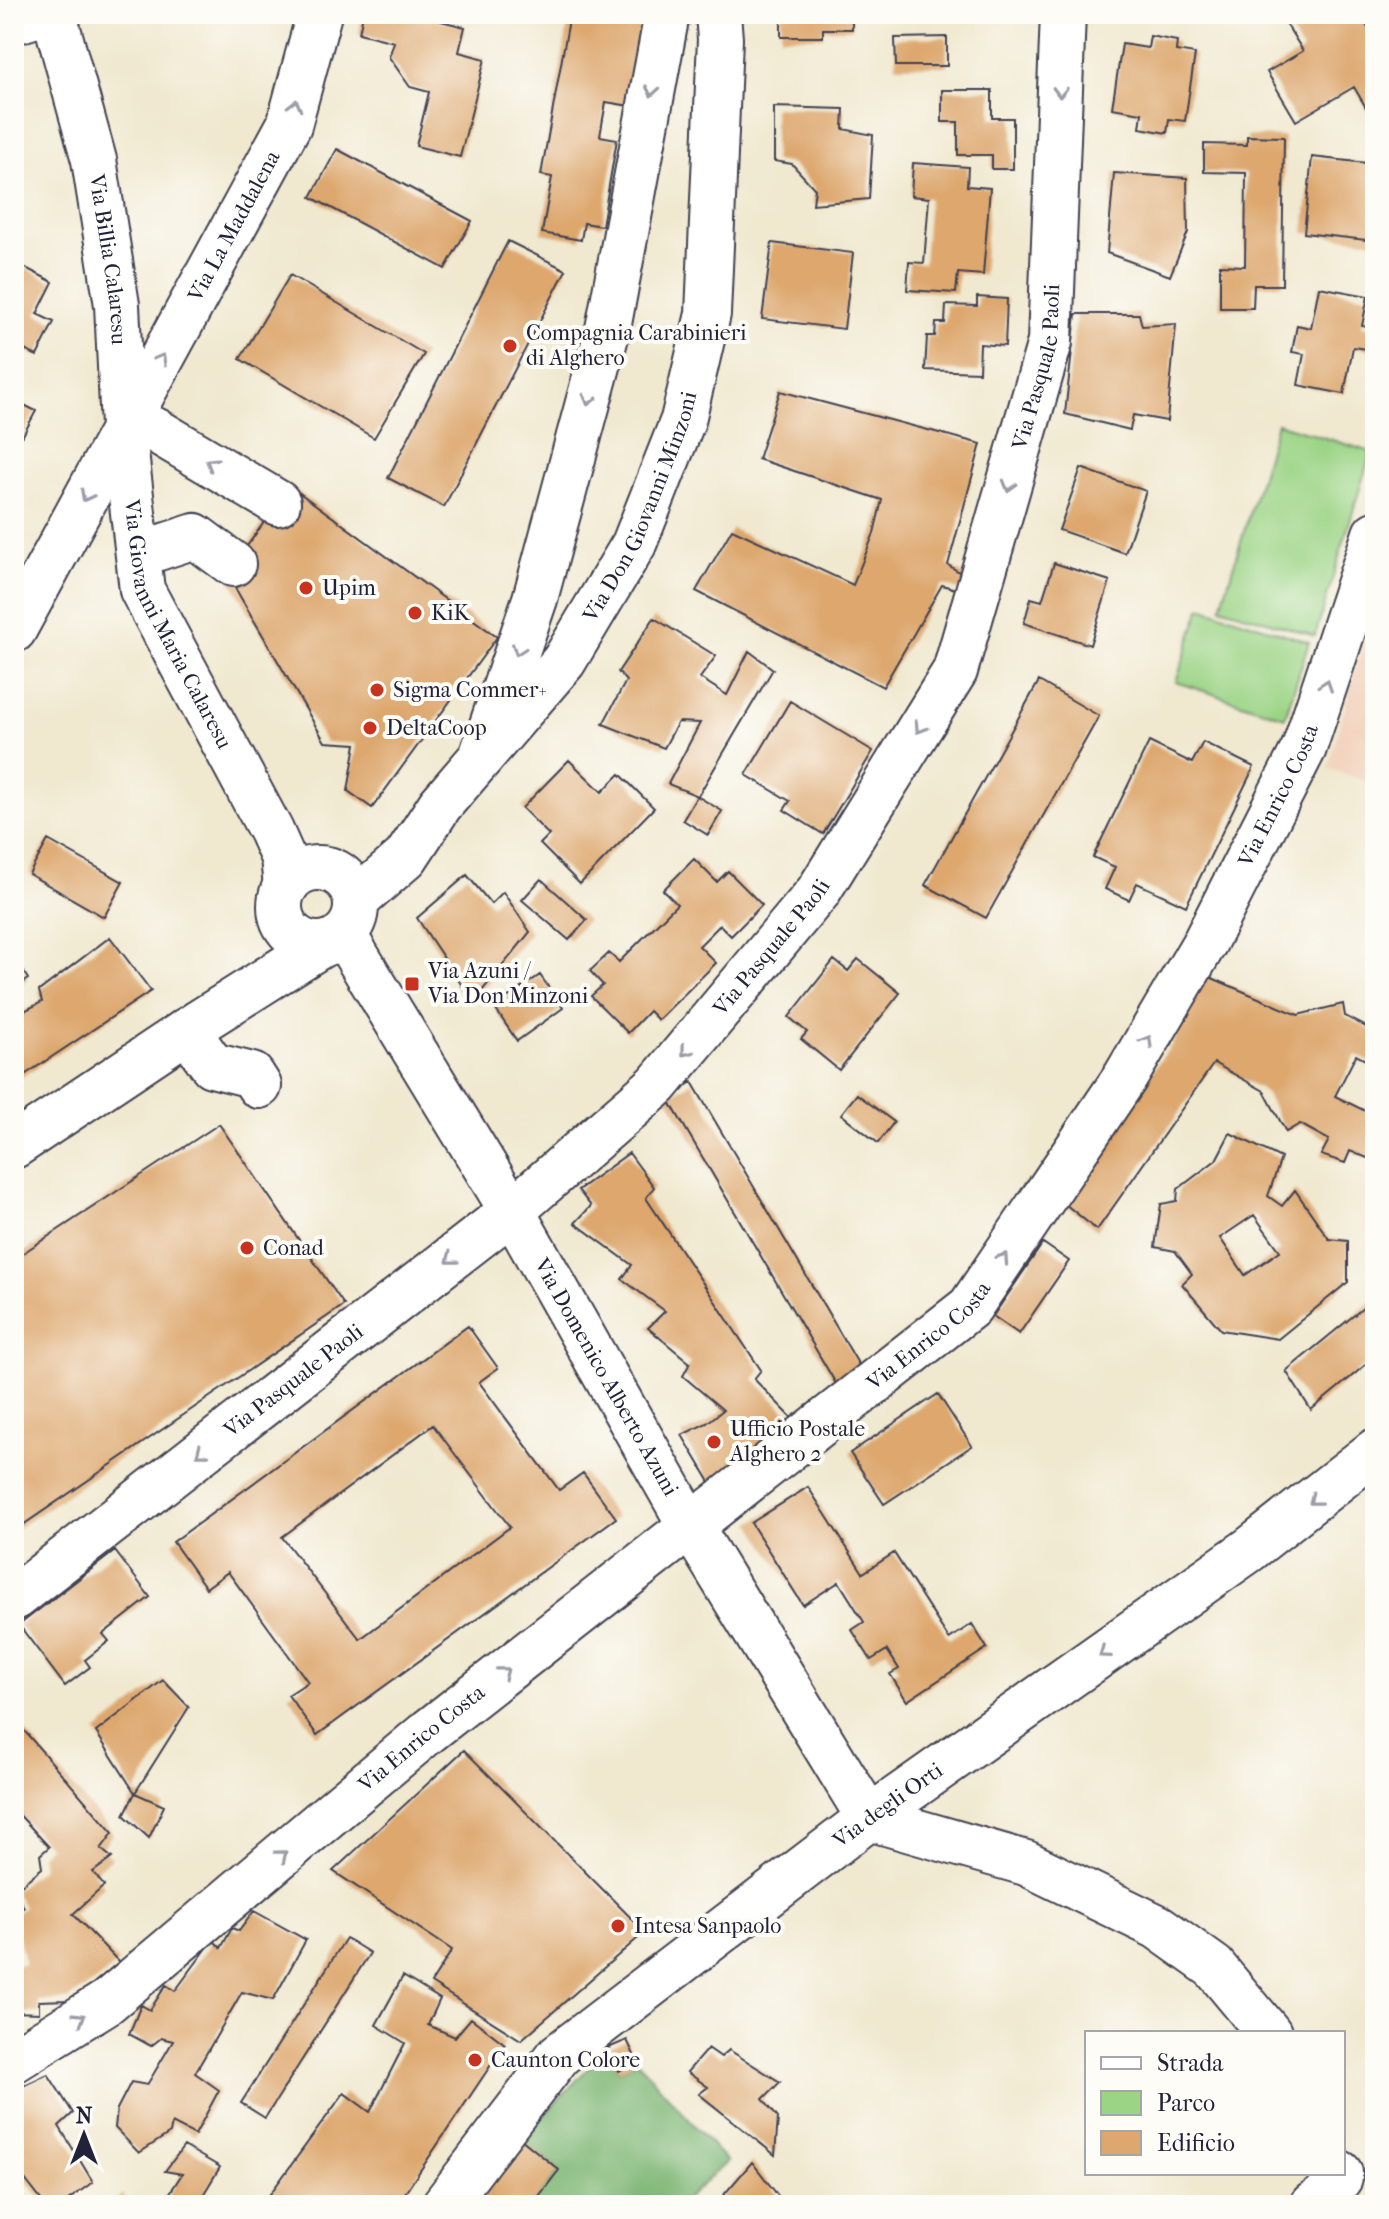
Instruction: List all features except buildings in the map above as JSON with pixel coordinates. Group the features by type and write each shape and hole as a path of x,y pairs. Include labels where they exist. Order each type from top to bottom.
{"street":[{"path":"14,22 39,14"},
{"name":"Via Billia Calaresu","path":"54,14 94,160 117,305 123,427 134,510"},
{"name":"Via La Maddalena","path":"14,630 289,125 319,14"},
{"path":"481,757 535,599 608,329 667,14"},
{"name":"Via Don Giovanni Minzoni","path":"14,1146 341,927 406,857 440,805 564,661 634,544 683,420 708,314 720,39 718,14"},
{"name":"Via Pasquale Paoli","path":"14,1598 512,1211 657,1085 818,892 955,671 1050,342 1063,14"},
{"path":"123,427 155,430 278,503"},
{"name":"Via Giovanni Maria Calaresu","path":"134,510 160,581 284,823 302,880"},
{"name":"Via Giovanni Maria Calaresu","path":"134,510 142,590 283,858 302,880"},
{"name":"Via Enrico Costa","path":"14,2060 107,2002 429,1731 970,1307 1126,1076 1205,942 1304,748 1375,534"},
{"path":"149,551 195,536 233,564"},
{"name":"Via Don Giovanni Minzoni","path":"302,880 375,850 440,805"},
{"path":"344,878 353,888 341,927 300,940 290,931 283,920 302,880 344,878"},
{"path":"233,1000 302,880"},
{"name":"Via Domenico Alberto Azuni","path":"341,927 512,1211 690,1525 869,1818"},
{"path":"187,1030 212,1065 252,1075 259,1086"},
{"name":"Via degli Orti","path":"444,2205 559,2055 869,1818 1249,1550 1375,1451"},
{"path":"869,1818 1026,1863 1158,1927 1214,1967 1267,2031"},
{"path":"1312,2205 1340,2175"}],"shaded area":[{"path":"1375,603 1375,785 1328,768"}],"green space":[{"path":"1277,423 1371,452 1315,636 1221,607"},
{"path":"1201,607 1309,642 1285,717 1176,682"},
{"path":"606,2049 619,2071 637,2061 727,2162 680,2205 532,2205 559,2170 521,2140"}],"place":[{"name":"Compagnia Carabinieri di Alghero","path":"510,346"},
{"name":"Upim","path":"306,588"},
{"name":"KiK","path":"415,613"},
{"name":"Sigma Commer+","path":"377,690"},
{"name":"DeltaCoop","path":"370,728"},
{"name":"Via Azuni / Via Don Minzoni","path":"412,984"},
{"name":"Conad","path":"247,1248"},
{"name":"Ufficio Postale Alghero 2","path":"714,1442"},
{"name":"Intesa Sanpaolo","path":"618,1926"},
{"name":"Caunton Colore","path":"475,2060"}]}
